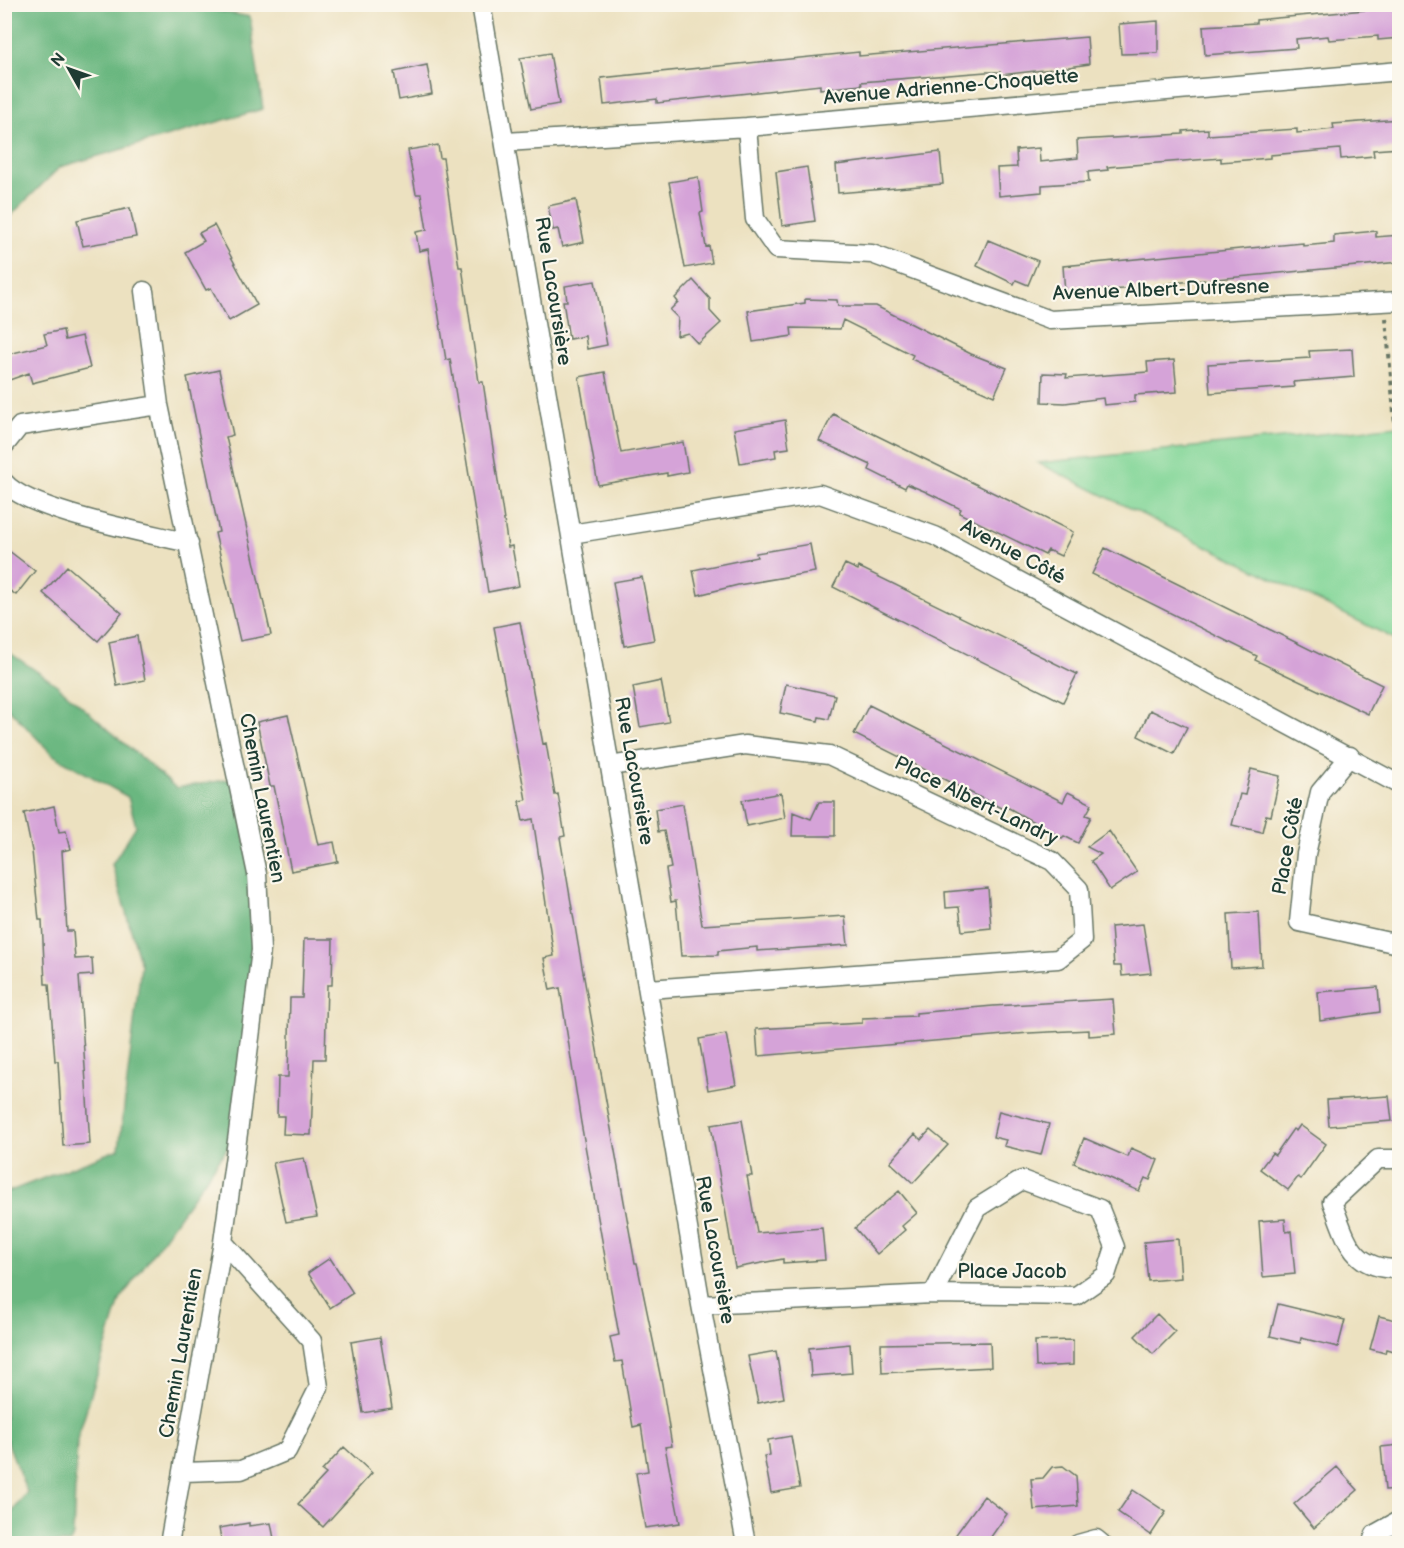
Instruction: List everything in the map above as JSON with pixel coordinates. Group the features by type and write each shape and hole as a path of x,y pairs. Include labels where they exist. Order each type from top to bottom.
{"street":[{"name":"Rue Lacoursière","path":"481,4 702,1305 746,1544"},
{"name":"Avenue Adrienne-Choquette","path":"506,142 747,127 1400,71"},
{"name":"Avenue Albert-Dufresne","path":"747,127 755,219 776,249 872,254 1050,320 1392,302"},
{"name":"Chemin Laurentien","path":"144,291 159,405 257,873 261,950 223,1242 184,1472 169,1544"},
{"path":"4,446 20,426 159,405"},
{"path":"4,482 11,490 55,509 189,543"},
{"name":"Avenue Côté","path":"571,534 820,494 935,536 1350,756 1400,785"},
{"name":"Place Albert-Landry","path":"610,766 745,745 829,755 1052,861 1079,889 1082,940 1058,959 649,989"},
{"name":"Place Côté","path":"1350,756 1320,792 1306,854 1299,922 1398,944 1400,942"},
{"path":"1400,1159 1378,1159 1332,1202 1352,1252 1380,1269 1400,1269"},
{"name":"Place Jacob","path":"702,1305 933,1294 1076,1296 1106,1275 1115,1247 1100,1209 1022,1180 977,1208 933,1294"},
{"path":"184,1472 241,1470 287,1451 319,1387 312,1341 223,1242"},
{"path":"1371,1544 1375,1534 1400,1520"},
{"path":"1078,1544 1096,1539 1101,1544"}],"path":[{"path":"1392,302 1400,485"}],"green space":[{"path":"5,4 188,5 250,17 263,109 60,167 5,221"},
{"path":"1398,426 1399,641 1038,463"},
{"path":"4,649 57,685 176,788 237,778 261,950 238,1133 120,1300 77,1440 73,1535 70,1543 5,1543 5,1522 27,1492 5,1436 5,1193 119,1149 141,965 112,864 136,826 128,797 53,755 5,705"}],"building":[{"path":"1400,4 1400,38 1378,40 1378,36 1329,40 1328,36 1296,39 1297,48 1205,55 1203,26 1256,23 1256,20 1376,9 1375,6"},
{"path":"1158,21 1158,53 1121,54 1119,24"},
{"path":"1087,37 1089,64 1062,68 1000,75 1000,72 986,72 861,82 862,85 820,89 820,85 657,103 657,99 604,105 601,78 859,52 859,56"},
{"path":"550,53 559,104 531,109 520,58"},
{"path":"427,65 432,94 399,100 394,72"},
{"path":"1400,119 1400,148 1373,150 1374,156 1341,159 1340,149 1221,162 1221,158 1107,167 1108,170 1088,172 1089,182 1042,185 1042,192 999,196 997,168 1017,167 1016,150 1039,148 1040,162 1078,158 1077,140 1183,134 1183,131 1208,129 1208,135 1297,129 1297,133 1334,129 1333,124"},
{"path":"438,145 440,158 443,158 459,267 462,267 479,382 483,382 508,547 512,546 519,586 488,592 450,359 446,360 428,249 419,251 416,232 427,230 421,194 416,194 408,150"},
{"path":"940,152 943,184 838,193 836,165"},
{"path":"807,167 815,221 782,226 776,172"},
{"path":"698,177 703,212 700,213 706,247 709,246 712,263 685,268 669,182"},
{"path":"576,200 584,242 562,247 558,229 553,230 548,206"},
{"path":"130,208 136,237 83,246 77,220"},
{"path":"214,225 257,305 229,321 211,288 206,290 185,252 204,241 199,233"},
{"path":"1376,231 1376,237 1400,235 1400,262 1172,283 1154,287 1065,293 1063,266 1303,243 1303,246 1334,243 1334,235"},
{"path":"988,240 1038,261 1028,285 1016,280 1014,284 977,266"},
{"path":"693,280 710,299 710,311 721,323 698,344 688,333 677,336 678,318 670,310 678,302 675,298"},
{"path":"595,281 607,345 587,349 585,336 569,339 563,301 567,301 565,286"},
{"path":"805,299 837,300 838,306 876,306 971,354 1007,368 994,396 911,359 913,355 843,320 840,329 791,328 792,336 753,342 748,311 805,303"},
{"path":"63,330 65,340 82,336 90,368 32,383 29,373 4,382 4,355 47,345 44,334"},
{"path":"1352,349 1354,377 1293,382 1294,387 1210,393 1208,364 1310,358 1309,351"},
{"path":"1174,360 1177,392 1135,395 1135,402 1104,405 1103,398 1065,403 1042,402 1043,373 1067,374 1066,378 1148,372 1147,362"},
{"path":"219,370 233,435 226,437 271,635 240,641 215,533 219,532 187,377"},
{"path":"605,372 621,453 683,442 688,472 667,476 667,473 598,485 579,377"},
{"path":"833,414 1073,532 1061,556 1048,550 1045,555 959,513 961,509 924,491 907,484 905,488 869,470 871,465 819,441"},
{"path":"785,420 789,448 775,450 776,457 740,463 734,429"},
{"path":"810,544 815,572 738,585 698,595 693,570 757,557 756,553"},
{"path":"4,547 35,571 16,595 4,586"},
{"path":"1105,548 1382,685 1368,714 1255,660 1257,656 1092,574"},
{"path":"845,564 858,570 859,567 1077,674 1063,702 833,587"},
{"path":"67,566 122,613 98,641 43,593"},
{"path":"642,577 654,640 624,646 613,582"},
{"path":"520,622 543,744 546,743 555,795 558,794 565,836 560,837 578,944 635,1263 637,1263 662,1384 672,1446 665,1447 680,1523 645,1528 636,1473 648,1471 641,1425 633,1427 622,1361 615,1362 610,1337 619,1335 581,1123 560,988 550,990 544,958 554,956 533,819 523,821 519,801 526,800 494,627"},
{"path":"137,636 145,680 117,686 109,642"},
{"path":"661,681 669,722 640,727 633,687"},
{"path":"786,684 835,695 829,719 819,717 818,721 780,713"},
{"path":"869,705 1063,802 1068,792 1092,804 1086,815 1091,817 1078,843 1064,836 1062,838 1007,807 1005,810 854,734"},
{"path":"1150,710 1187,727 1174,754 1138,736"},
{"path":"288,715 318,845 334,842 338,862 291,871 274,786 270,786 257,722"},
{"path":"1251,769 1280,776 1271,816 1266,815 1262,832 1232,825 1240,794 1245,795"},
{"path":"781,793 785,818 747,826 742,800"},
{"path":"819,802 835,802 835,836 792,836 793,812 811,819"},
{"path":"683,804 702,925 845,916 848,945 757,951 757,947 718,951 718,955 681,956 676,901 671,902 666,869 671,868 664,831 658,832 655,809"},
{"path":"54,806 59,832 66,831 71,849 62,851 67,931 73,931 75,959 92,958 93,975 79,976 90,1144 63,1146 58,1061 55,1061 49,984 45,984 42,920 39,920 32,851 24,813"},
{"path":"1109,831 1137,872 1110,890 1091,861 1101,854 1087,847"},
{"path":"988,888 991,928 962,931 959,907 946,908 945,892"},
{"path":"1259,912 1262,966 1231,968 1228,914"},
{"path":"1143,924 1151,973 1122,976 1121,966 1114,966 1111,927"},
{"path":"304,939 333,939 332,985 327,985 325,1059 314,1059 311,1135 283,1134 284,1116 277,1116 278,1077 288,1077 290,998 302,998"},
{"path":"1378,987 1380,1012 1320,1021 1318,992"},
{"path":"1113,999 1116,1034 1089,1036 1089,1030 1029,1033 758,1056 756,1029 862,1023 862,1018 916,1016 916,1013 993,1006"},
{"path":"726,1034 736,1085 708,1090 699,1039"},
{"path":"1389,1096 1392,1121 1329,1126 1327,1100"},
{"path":"999,1111 1049,1124 1041,1155 1004,1146 1006,1140 993,1137"},
{"path":"742,1120 752,1176 747,1176 757,1233 822,1228 825,1260 783,1263 783,1259 735,1268 711,1125"},
{"path":"1300,1125 1326,1144 1301,1179 1298,1177 1288,1190 1260,1169 1272,1153 1275,1155 1293,1129 1296,1131"},
{"path":"930,1130 948,1145 913,1183 890,1162 915,1134 921,1140"},
{"path":"1084,1138 1128,1157 1131,1148 1158,1160 1150,1180 1145,1178 1139,1191 1074,1163"},
{"path":"304,1158 317,1217 286,1222 273,1163"},
{"path":"899,1191 917,1213 902,1226 905,1230 877,1254 855,1228"},
{"path":"1285,1219 1286,1232 1291,1231 1295,1274 1263,1277 1259,1221"},
{"path":"1178,1239 1181,1278 1148,1281 1144,1242"},
{"path":"330,1258 353,1293 330,1308 308,1273"},
{"path":"1278,1304 1345,1320 1338,1347 1301,1338 1300,1343 1270,1336"},
{"path":"1157,1314 1175,1332 1153,1354 1135,1336"},
{"path":"1379,1316 1400,1321 1400,1353 1386,1349 1385,1353 1370,1349"},
{"path":"380,1337 392,1408 363,1413 351,1342"},
{"path":"1073,1340 1073,1365 1036,1367 1035,1341"},
{"path":"990,1342 991,1367 882,1373 881,1344"},
{"path":"850,1344 852,1373 811,1376 809,1348"},
{"path":"776,1351 784,1398 758,1403 748,1356"},
{"path":"791,1436 800,1488 771,1493 764,1456 770,1455 768,1440"},
{"path":"1400,1445 1400,1489 1385,1490 1381,1447"},
{"path":"344,1447 372,1473 323,1527 298,1504 326,1474 322,1471"},
{"path":"1063,1466 1076,1476 1078,1506 1034,1510 1031,1479 1043,1478 1052,1467"},
{"path":"1337,1467 1358,1490 1314,1528 1294,1504"},
{"path":"1133,1490 1166,1512 1151,1535 1118,1512"},
{"path":"984,1496 1007,1514 986,1544 963,1544 954,1537"},
{"path":"249,1523 249,1526 271,1523 275,1544 222,1544 219,1528"}]}
